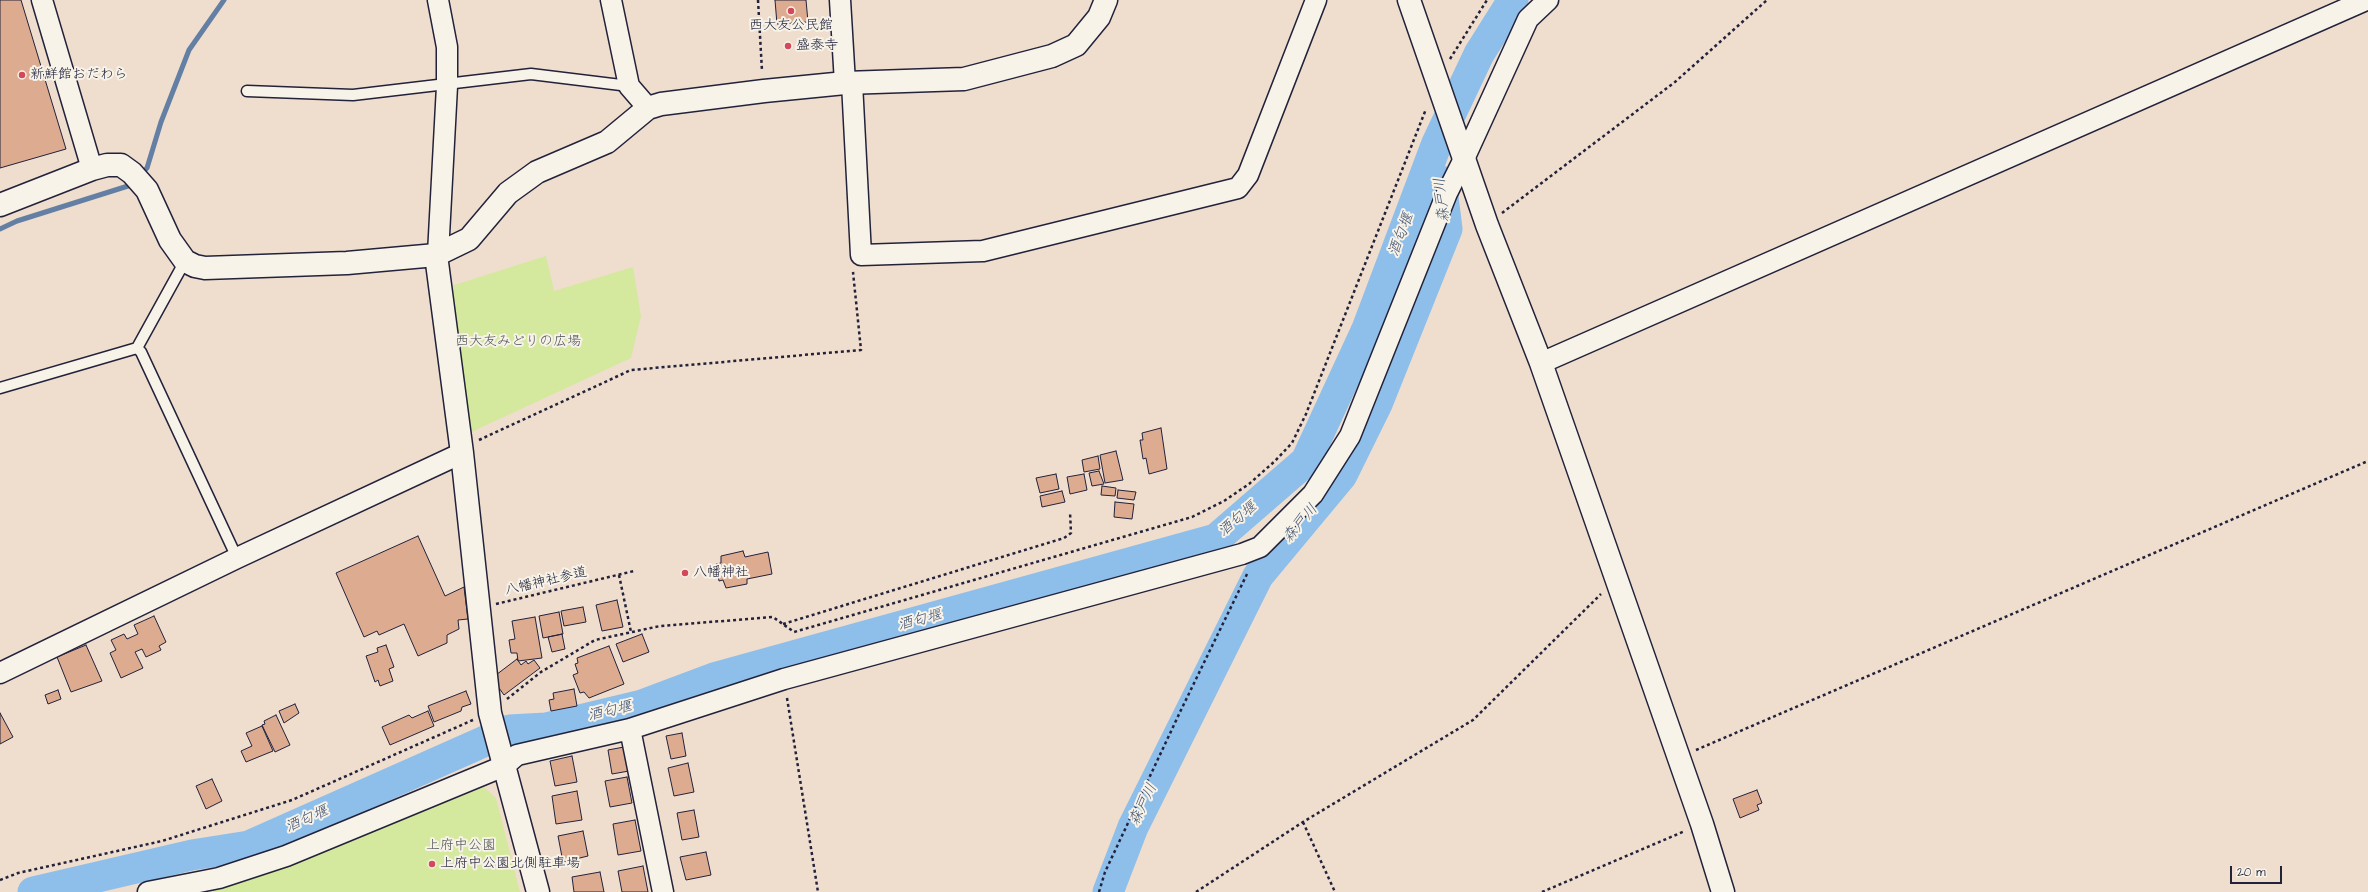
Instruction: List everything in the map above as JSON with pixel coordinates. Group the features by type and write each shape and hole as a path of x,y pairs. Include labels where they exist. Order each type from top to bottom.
{"street":[{"path":"42,0 92,169"},
{"path":"438,0 447,47 447,86 437,254 462,450 490,712 538,892"},
{"path":"611,0 630,86 648,108"},
{"path":"840,0 849,83 861,255 983,252 1238,188 1248,175 1316,0"},
{"path":"0,205 92,169 121,165 132,173 148,190 170,240 185,261 195,266 213,268 347,263 437,254 469,239 508,193 537,172 607,142 648,108 661,104 764,91 849,83 964,78 1052,56 1076,45 1099,17 1106,0"},
{"path":"1409,0 1487,225 1541,363 1679,757 1723,892"},
{"path":"148,892 219,878 261,865 504,766 517,755 630,729 784,679 1234,556 1260,547 1313,494 1350,436 1447,193 1528,19 1548,0"},
{"path":"1541,363 2366,0"},
{"path":"0,673 462,450"},
{"path":"630,729 663,892"}],"lane":[{"path":"247,91 353,95 447,86 491,77 531,74 630,86"},
{"path":"0,388 137,348 185,261"},
{"path":"137,348 141,352 237,558"}],"path":[{"path":"758,0 764,91"},
{"path":"0,880 18,873 162,841 292,800 490,712 541,672 595,640 660,626 773,618 794,632 1192,517 1224,501 1249,484 1292,442 1306,414 1387,213 1437,81 1486,0"},
{"path":"1487,225 1675,82 1767,0"},
{"path":"462,450 631,370 861,350 853,270 855,258 861,255"},
{"path":"1679,757 2368,462"},
{"path":"783,624 1064,538 1071,533 1070,512"},
{"path":"1099,892 1106,872 1181,710 1260,547"},
{"name":"八幡神社参道","path":"478,609 634,571"},
{"path":"619,575 631,632"},
{"path":"1196,892 1303,822 1472,720 1616,580"},
{"path":"784,679 818,892"},
{"path":"1303,822 1335,892"},
{"path":"1542,892 1702,824"}],"green space":[{"name":"西大友みどりの広場","path":"546,256 554,291 633,267 641,316 631,358 467,434 448,287"},
{"name":"上府中公園","path":"484,787 496,798 520,892 186,892 267,874"}],"building":[{"name":"新鮮館おだわら","path":"0,0 21,0 66,149 0,168"},
{"name":"西大友公民館","path":"775,0 806,0 808,22 777,24"},
{"path":"1161,428 1167,469 1149,474 1146,458 1143,459 1140,440 1143,440 1142,433"},
{"path":"1116,451 1123,480 1105,483 1100,455"},
{"path":"1098,456 1100,469 1084,472 1082,460"},
{"path":"1099,471 1104,484 1092,486 1089,473"},
{"path":"1056,474 1059,489 1040,493 1036,478"},
{"path":"1084,474 1087,490 1070,494 1067,477"},
{"path":"1102,486 1116,488 1115,496 1101,495"},
{"path":"1118,490 1136,492 1134,500 1117,498"},
{"path":"1062,491 1065,502 1042,507 1040,496"},
{"path":"1115,502 1134,504 1132,519 1114,517"},
{"path":"418,536 445,596 464,587 468,619 458,620 459,629 447,635 447,643 418,656 404,624 379,635 377,631 364,637 336,573"},
{"name":"八幡神社","path":"743,551 745,557 768,552 772,574 747,579 747,584 726,588 723,580 719,581 716,564 721,563 721,556"},
{"path":"617,600 623,627 602,631 596,605"},
{"path":"583,607 586,622 564,626 561,611"},
{"path":"559,612 563,634 543,638 539,616"},
{"path":"154,616 166,642 159,646 161,650 146,657 142,649 135,652 143,668 121,678 110,653 116,650 111,640 124,634 127,639 138,634 134,625"},
{"path":"535,617 542,658 518,661 517,653 511,653 509,640 515,639 512,621"},
{"path":"562,634 565,649 552,652 548,637"},
{"path":"642,634 649,652 623,662 616,644"},
{"path":"86,645 102,681 71,692 57,657"},
{"path":"386,645 394,667 389,669 393,681 380,686 378,680 375,682 366,656 378,652 377,648"},
{"path":"609,646 624,684 589,698 584,692 580,693 573,675 578,673 575,664 578,663 577,658"},
{"path":"517,659 521,665 526,661 528,664 534,660 540,668 504,695 492,678"},
{"path":"574,689 577,706 551,711 549,700 554,699 553,693"},
{"path":"58,690 61,699 48,704 45,695"},
{"path":"466,691 471,704 462,707 461,711 434,722 428,706"},
{"path":"295,704 299,713 284,723 279,711"},
{"path":"428,711 434,726 390,745 382,727 409,715 412,718"},
{"path":"0,713 13,737 0,744"},
{"path":"276,715 290,745 275,752 262,725 265,724 264,721"},
{"path":"262,726 273,751 246,762 241,751 252,746 246,733"},
{"path":"682,733 686,756 671,759 666,736"},
{"path":"624,747 629,771 612,774 608,750"},
{"path":"572,756 577,782 555,786 550,761"},
{"path":"688,763 694,792 674,796 668,768"},
{"path":"627,777 632,803 610,807 605,781"},
{"path":"212,779 222,801 206,809 196,786"},
{"path":"1757,790 1762,803 1757,805 1759,810 1740,818 1733,799"},
{"path":"577,791 582,820 556,824 552,796"},
{"path":"694,810 699,837 682,840 677,813"},
{"path":"635,820 641,851 618,855 613,824"},
{"path":"583,831 588,856 563,862 558,836"},
{"path":"706,852 711,875 686,880 680,857"},
{"path":"643,866 648,892 622,892 618,871"},
{"path":"600,872 604,892 574,892 572,877"}],"waterway":[{"path":"140,175 147,168 161,122 189,50 224,0"},
{"name":"酒匂堰","path":"33,892 192,855 249,846 510,730 546,728 642,705 714,678 1216,539 1306,461 1367,329 1437,143 1479,54 1513,0"},
{"name":"森戸川","path":"1108,892 1133,827 1258,576 1342,475 1377,404 1447,229 1441,181"},
{"path":"0,229 17,221 128,186 132,182"}],"place":[{"name":"西大友公民館","path":"791,11"},
{"name":"盛泰寺","path":"788,46"},
{"name":"新鮮館おだわら","path":"22,75"},
{"name":"八幡神社","path":"685,573"},
{"name":"上府中公園北側駐車場","path":"432,864"}]}
